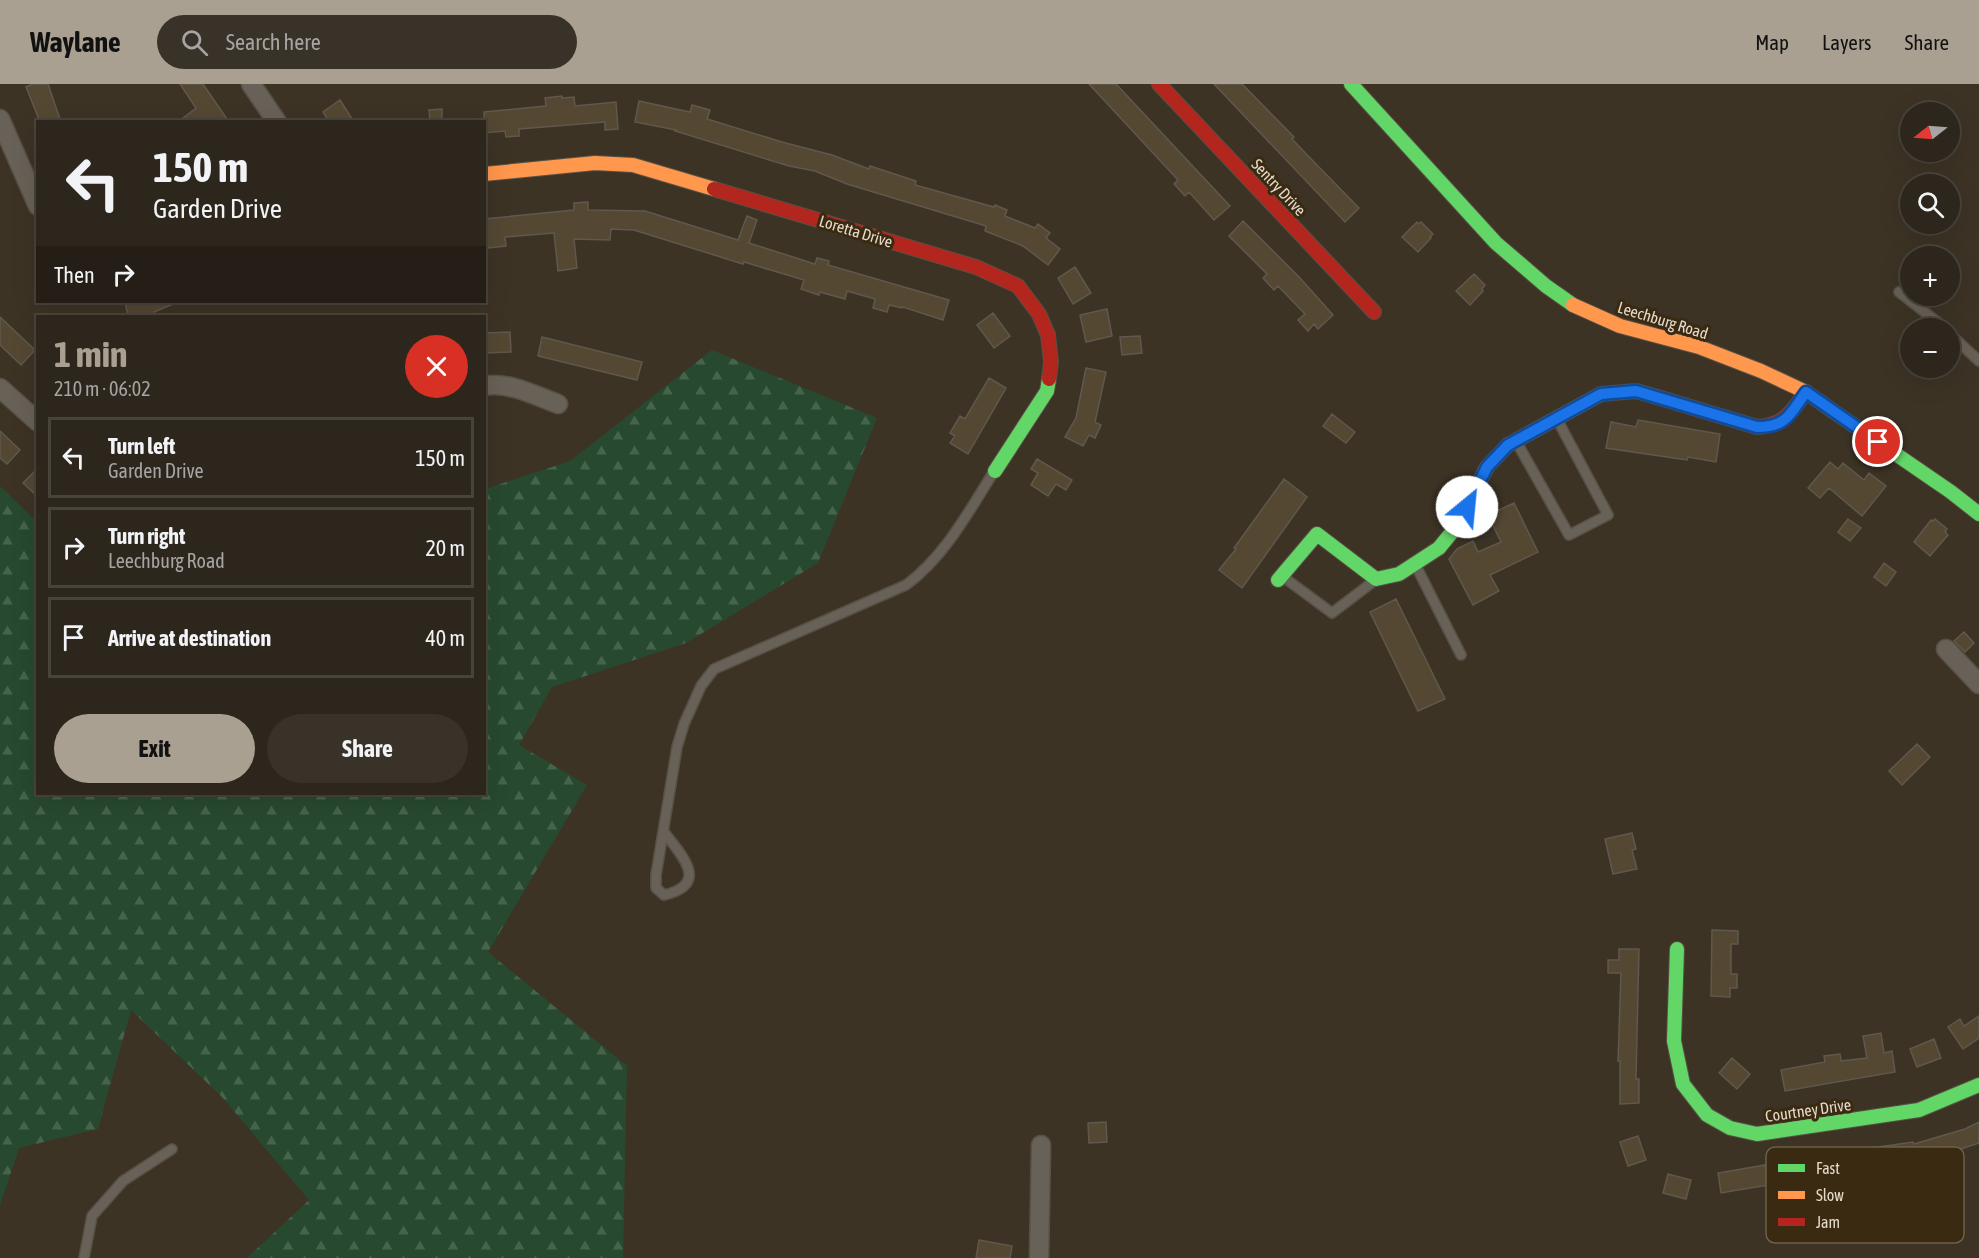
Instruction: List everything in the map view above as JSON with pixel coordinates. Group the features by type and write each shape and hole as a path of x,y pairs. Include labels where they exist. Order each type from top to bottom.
{"street":[{"path":"251,84 277,120"},
{"name":"Sentry Drive","path":"1159,84 1374,312"},
{"name":"Leechburg Road","path":"1351,84 1497,243 1546,286 1574,306 1620,326 1699,347 1761,371 1806,392 1951,492 1979,514"},
{"path":"0,119 36,201"},
{"name":"Loretta Drive","path":"486,174 595,163 633,165 976,267 1018,286 1039,314 1048,335 1051,362 1047,391 995,471"},
{"path":"486,386 513,388 558,404"},
{"path":"0,388 36,420"},
{"path":"1280,578 1317,534 1376,579 1399,574 1439,548 1457,526 1487,467 1508,445 1601,394 1636,391 1757,427 1773,427 1785,420 1806,392"},
{"path":"1946,649 1979,684"},
{"name":"Courtney Drive","path":"1677,949 1674,1041 1683,1084 1707,1115 1730,1128 1756,1134 1918,1110 1979,1085"},
{"path":"1039,1258 1041,1145"}],"lane":[{"path":"1899,292 1932,318"},
{"path":"1960,343 1979,361"},
{"path":"1516,441 1569,535 1608,515 1556,419"},
{"path":"664,832 686,860 690,876 685,886 674,893 664,895 656,888 656,875 677,747 684,724 708,675 721,666 906,585 919,576 942,550 995,471"},
{"path":"1415,564 1461,655"},
{"path":"1280,578 1332,613 1376,579"},
{"path":"84,1258 92,1216 123,1181 172,1149"}],"green space":[{"path":"712,350 877,418 818,563 686,643 552,687 519,745 587,785 488,952 627,1066 623,1258 247,1258 309,1200 221,1096 131,1010 98,1129 19,1148 0,1205 0,486 36,521 36,795 486,795 486,489 570,461"}],"building":[{"path":"33,84 48,84 60,120 39,120 26,87"},
{"path":"180,84 203,84 228,120 181,120 196,108"},
{"path":"1089,84 1116,84 1230,206 1214,220 1189,192 1185,196 1174,184 1178,180"},
{"path":"1214,84 1242,84 1359,208 1345,222"},
{"path":"574,97 575,106 616,102 618,129 605,130 605,122 519,129 519,136 506,137 505,131 486,133 484,112 546,106 545,98"},
{"path":"340,100 353,120 328,120 323,112"},
{"path":"639,101 690,112 692,105 710,110 707,119 832,155 869,169 870,166 916,181 915,185 994,207 995,205 1007,210 1005,216 1035,228 1038,224 1050,233 1046,238 1060,249 1048,265 1023,246 985,231 986,226 847,184 815,171 789,166 676,130 635,122"},
{"path":"442,109 442,120 430,120 429,110"},
{"path":"588,202 588,210 645,211 738,240 747,216 757,220 749,243 815,264 817,258 829,261 828,265 949,300 943,320 903,307 889,305 887,312 873,308 875,299 847,291 845,299 820,292 819,295 801,289 804,280 744,262 743,264 634,230 611,229 610,240 574,239 577,268 558,271 554,233 505,237 506,246 488,248 486,219 574,210 574,203"},
{"path":"1243,221 1333,315 1318,329 1314,324 1308,331 1298,320 1305,314 1278,286 1274,290 1263,278 1267,274 1229,236"},
{"path":"1417,222 1418,224 1421,222 1433,234 1418,252 1402,237"},
{"path":"1075,267 1091,293 1073,304 1058,278"},
{"path":"1474,274 1485,285 1483,291 1470,305 1456,291"},
{"path":"125,303 176,303 154,312 155,315 128,315"},
{"path":"1107,309 1112,336 1086,342 1080,315"},
{"path":"993,313 1010,336 994,348 977,325"},
{"path":"0,317 35,350 21,365 0,345"},
{"path":"510,332 511,352 486,353 486,333"},
{"path":"1140,336 1142,353 1122,355 1120,337"},
{"path":"542,337 642,362 637,380 538,356"},
{"path":"1086,368 1106,372 1095,422 1101,425 1095,438 1089,435 1083,446 1065,437 1076,418"},
{"path":"989,378 1006,388 968,454 950,443 955,436 950,433 960,416 965,419"},
{"path":"1332,414 1355,432 1346,443 1323,426"},
{"path":"1638,420 1720,434 1716,462 1606,448 1611,422 1636,427"},
{"path":"0,431 20,450 7,464 0,458"},
{"path":"1037,459 1072,480 1066,490 1056,484 1048,496 1031,485 1038,473 1031,469"},
{"path":"1830,462 1838,469 1843,463 1864,480 1869,473 1886,486 1862,516 1829,488 1820,498 1808,488"},
{"path":"36,470 36,495 23,483"},
{"path":"1284,479 1307,497 1242,588 1219,570"},
{"path":"1514,503 1538,552 1490,575 1499,591 1473,605 1449,559 1457,549 1473,541 1478,552 1501,542 1488,515"},
{"path":"1848,519 1861,528 1850,541 1838,532"},
{"path":"1935,519 1947,529 1945,532 1948,535 1930,556 1914,542 1931,520"},
{"path":"1884,563 1896,572 1886,586 1874,577"},
{"path":"1396,599 1445,699 1418,711 1370,612"},
{"path":"1964,632 1974,643 1965,652 1954,641"},
{"path":"1917,744 1930,757 1902,785 1889,771"},
{"path":"1632,833 1636,849 1632,850 1637,869 1613,874 1605,839"},
{"path":"1712,930 1738,931 1738,944 1731,944 1731,974 1737,974 1737,988 1730,988 1730,997 1711,996"},
{"path":"1619,949 1639,949 1636,1079 1639,1079 1639,1103 1620,1104 1620,1061 1618,1061 1621,973 1608,973 1608,960 1619,960"},
{"path":"1979,1016 1979,1038 1963,1049 1948,1027 1960,1019 1964,1026"},
{"path":"1881,1033 1884,1053 1892,1051 1895,1072 1785,1091 1781,1070 1825,1062 1824,1056 1840,1054 1841,1061 1867,1058 1863,1036"},
{"path":"1934,1039 1941,1058 1917,1067 1910,1049"},
{"path":"1732,1058 1750,1074 1737,1089 1719,1073"},
{"path":"1106,1122 1107,1142 1089,1143 1088,1123"},
{"path":"1979,1122 1979,1143 1964,1148 1878,1147 1913,1142 1914,1144 1965,1129"},
{"path":"1638,1136 1646,1160 1628,1166 1620,1142"},
{"path":"1765,1165 1766,1185 1721,1193 1718,1173"},
{"path":"1668,1174 1691,1180 1686,1199 1663,1193"},
{"path":"979,1240 1012,1246 1010,1258 976,1258"}],"traffic: fast":[{"path":"1351,84 1496,243 1546,286 1573,305"},
{"path":"995,471 1047,391 1049,379"},
{"path":"1278,580 1317,534 1376,579 1399,574 1439,548 1457,526 1487,467 1508,445 1601,394 1636,391 1657,397"},
{"path":"1833,411 1951,492 1979,514"},
{"path":"1677,949 1674,1041 1683,1084 1707,1115 1730,1128 1757,1134 1919,1110 1979,1085"}],"traffic: slow":[{"path":"486,174 595,163 633,165 714,189"},
{"path":"1573,305 1620,326 1699,347 1761,371 1806,392 1833,411"}],"traffic: jam":[{"path":"1159,84 1374,312"},
{"path":"714,189 976,267 1018,286 1039,314 1048,335 1051,362 1049,379"},
{"path":"1657,397 1757,427 1781,421 1806,392"}],"route":[{"path":"1467,507 1487,467 1508,445 1601,394 1636,391 1757,427 1773,427 1785,420 1806,392 1878,442"}]}
